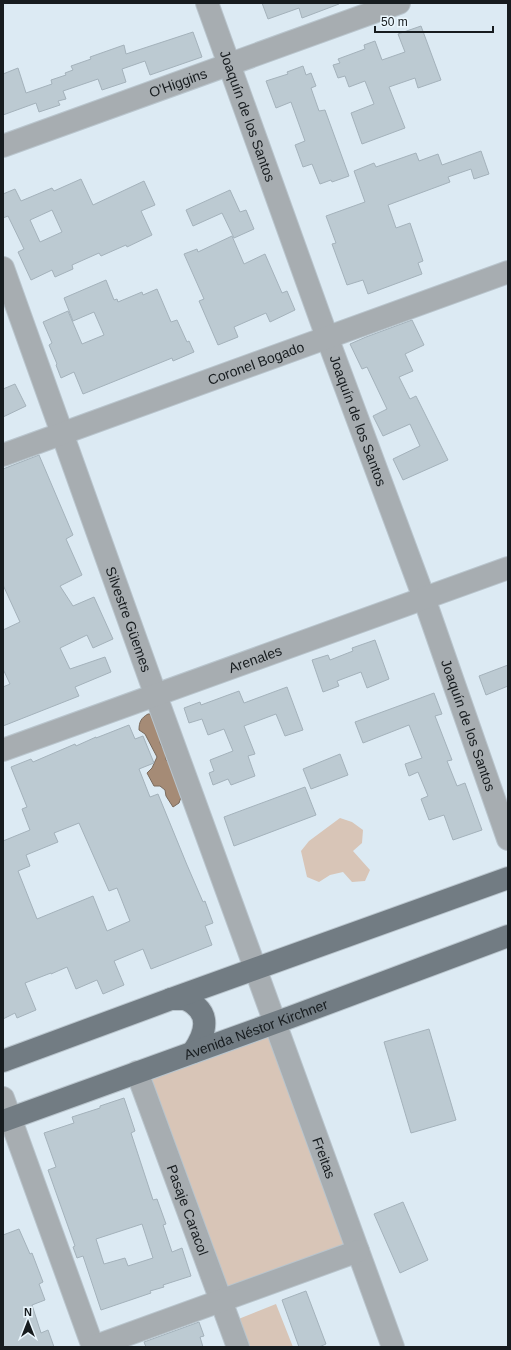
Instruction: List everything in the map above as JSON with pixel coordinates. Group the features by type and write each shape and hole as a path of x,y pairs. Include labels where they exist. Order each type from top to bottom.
{"main road":[{"path":"3,1061 508,878"},
{"name":"Avenida Néstor Kirchner","path":"7,1119 508,936"},
{"path":"171,999 184,999 192,1002 200,1010 204,1019 204,1029 200,1041 193,1052"}],"street":[{"name":"Joaquín de los Santos","path":"207,3 228,65 327,337 424,598 508,839"},
{"name":"O'Higgins","path":"3,146 399,3"},
{"name":"Silvestre Güemes","path":"3,268 156,696 256,969"},
{"name":"Coronel Bogado","path":"3,455 508,272"},
{"name":"Arenales","path":"3,750 508,568"},
{"name":"Freitas","path":"256,969 393,1347"},
{"name":"Pasaje Caracol","path":"137,1072 238,1347"},
{"path":"3,1098 7,1119 93,1347 358,1251"}],"shaded area":[{"path":"148,714 155,714 162,730 160,743 166,754 166,760 171,764 185,786 179,803 173,807 166,796 165,790 160,786 154,786 147,773 152,768 157,757 145,734 139,730 141,720"},
{"path":"340,818 352,822 363,830 362,843 353,851 370,870 365,881 352,882 343,872 330,875 319,882 307,877 301,851 309,841"},
{"path":"272,1028 351,1248 223,1295 142,1074"},
{"path":"276,1304 293,1347 246,1347 236,1320"}],"building":[{"path":"262,3 339,4 302,18 299,8 268,19"},
{"path":"421,26 441,80 418,88 415,78 389,87 405,128 362,144 351,113 374,104 365,81 349,87 345,76 338,78 333,65 340,63 338,59 365,49 364,45 375,41 382,60 405,52 398,34"},
{"path":"193,32 202,57 150,75 145,61 122,69 126,82 102,90 98,79 63,91 66,99 58,101 60,105 39,112 36,103 3,115 3,74 18,68 26,93 52,84 51,80 66,75 65,73 73,70 71,66 91,59 90,57 124,45 126,54"},
{"path":"303,66 306,75 311,73 316,86 311,88 319,111 325,110 349,176 332,182 331,180 320,184 312,164 303,167 295,145 305,141 291,102 276,108 266,81 288,74 287,72"},
{"path":"481,151 489,174 474,179 471,169 448,177 450,182 388,205 396,228 410,223 423,261 418,263 422,274 368,294 363,280 347,285 332,244 336,243 326,216 365,202 354,171 374,163 376,167 416,153 419,161 438,154 442,165"},
{"path":"81,179 93,205 144,181 155,205 141,211 152,235 127,247 126,245 101,256 99,253 72,265 73,269 55,277 52,270 31,280 18,252 24,249 8,216 3,218 3,194 15,189 21,201 52,188 54,191","holes":["52,210 62,232 40,242 30,220"]},
{"path":"230,190 240,212 246,210 254,229 234,238 222,213 193,226 186,210"},
{"path":"232,236 244,264 265,254 282,293 287,291 295,310 270,322 266,313 234,327 238,337 218,345 199,301 204,299 184,254 197,249 198,252"},
{"path":"106,280 114,300 117,299 118,302 142,292 143,295 157,289 171,322 177,320 187,342 189,341 194,352 173,361 172,358 83,394 74,372 61,378 49,345 52,343 43,322 68,311 82,344 104,335 94,312 73,321 64,298"},
{"path":"412,320 424,345 405,354 413,371 399,377 410,399 416,396 448,460 403,480 393,459 420,446 410,424 383,436 373,416 387,409 367,367 362,369 350,344"},
{"path":"15,384 26,406 3,417 3,389"},
{"path":"39,455 73,535 66,539 82,575 60,586 73,606 94,597 113,639 93,648 87,635 60,648 70,669 105,657 111,672 75,687 79,696 3,726 3,687 10,684 3,669 3,630 20,622 3,585 3,469"},
{"path":"375,640 389,679 367,688 361,672 337,681 339,686 323,692 312,660 328,655 330,660 353,651 352,648"},
{"path":"508,665 508,686 486,695 479,676"},
{"path":"287,687 303,730 285,736 276,714 244,726 255,754 248,756 255,776 231,785 228,779 213,785 209,773 214,771 210,760 233,751 224,729 208,735 202,719 189,723 184,708 200,702 201,705 239,691 244,703"},
{"path":"434,693 442,714 435,716 452,760 447,761 457,786 465,783 482,830 453,840 444,815 429,820 421,799 428,796 418,772 409,776 405,764 422,758 409,725 363,743 355,722"},
{"path":"129,725 135,739 143,736 154,763 139,769 150,797 158,794 203,902 205,901 213,923 205,926 212,945 151,969 143,949 114,961 124,985 103,994 97,980 76,989 67,967 25,983 36,1010 17,1018 15,1013 3,1019 3,841 30,830 22,809 27,807 11,767 31,759 33,762 75,744 76,746","holes":["79,823 109,891 117,888 130,921 107,931 93,896 37,919 18,871 30,866 26,855 58,842 54,833"]},
{"path":"340,754 348,775 311,789 303,769"},
{"path":"305,787 316,815 234,846 224,817"},
{"path":"429,1029 456,1120 411,1133 384,1042"},
{"path":"124,1098 135,1131 131,1133 153,1200 157,1199 166,1224 163,1225 172,1252 182,1248 191,1276 163,1285 164,1287 150,1291 151,1293 101,1310 83,1256 77,1258 73,1247 75,1246 48,1170 56,1167 44,1133 74,1123 72,1117 100,1108 100,1106","holes":["142,1224 153,1258 128,1266 125,1258 104,1264 96,1239"]},
{"path":"403,1202 428,1260 400,1273 374,1214"},
{"path":"19,1229 30,1254 32,1253 43,1282 39,1284 45,1300 32,1305 41,1333 48,1330 54,1347 3,1347 3,1235"},
{"path":"306,1291 326,1344 319,1347 299,1347 282,1300"},
{"path":"199,1322 204,1336 200,1337 203,1347 146,1347 144,1342"}]}
